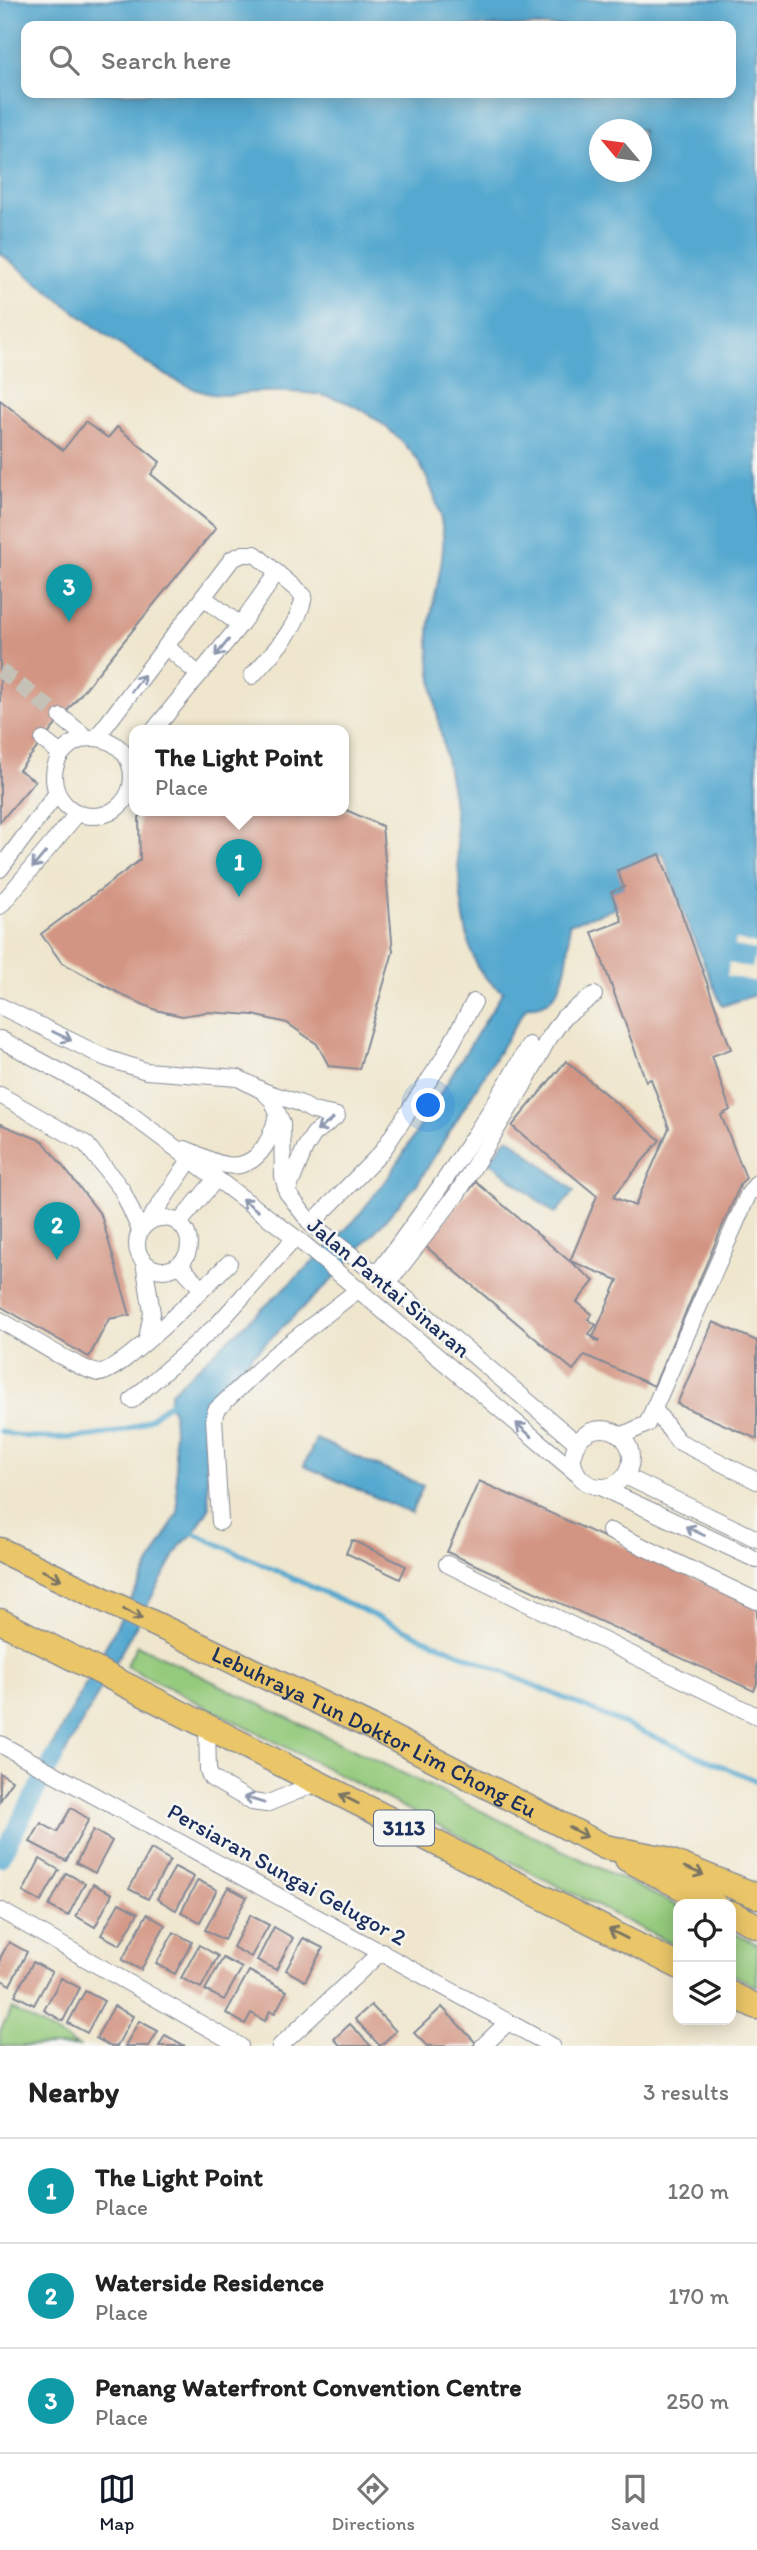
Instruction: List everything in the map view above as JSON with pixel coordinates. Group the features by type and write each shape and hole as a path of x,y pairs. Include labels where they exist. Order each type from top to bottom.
{"highway":[{"name":"Lebuhraya Tun Doktor Lim Chong Eu","path":"0,1550 379,1731 605,1847 663,1858 757,1896"},
{"name":"3113","path":"0,1621 673,1963"},
{"path":"605,1847 704,1899"},
{"path":"736,1916 757,1926"},
{"path":"736,1996 757,2007"}],"street":[{"path":"129,789 125,800 118,807 99,816 77,814 57,793 54,773 61,754 77,741 92,738 232,559 243,554 255,554 304,596 301,614 284,641 252,676"},
{"path":"158,725 240,625 277,573"},
{"path":"203,597 240,625"},
{"path":"166,646 199,675"},
{"path":"61,717 92,738 116,745 129,755"},
{"path":"44,740 61,754"},
{"path":"0,869 57,793"},
{"path":"0,906 77,814"},
{"path":"377,1275 457,1194 523,1086 547,1041 564,1017 594,995"},
{"path":"316,1227 386,1146 443,1059 474,1002"},
{"path":"3,1006 106,1058 146,1070 190,1076 238,1078 313,1111 337,1116 314,1134 304,1148 287,1192"},
{"name":"Jalan Pantai Sinaran","path":"0,1039 74,1079 130,1114 300,1242 576,1473"},
{"path":"377,1275 460,1161 529,1045"},
{"path":"263,1091 272,1100 282,1123 283,1176 287,1192"},
{"path":"0,1095 86,1144 122,1190 144,1226"},
{"name":"Jalan Pantai Sinaran","path":"167,1143 226,1166 239,1165 252,1161 261,1153 274,1129 277,1112"},
{"path":"147,1340 152,1313 144,1262 136,1241 190,1160"},
{"path":"180,1223 216,1179"},
{"path":"621,1436 647,1424 748,1195 757,1183"},
{"name":"Jalan Pantai Sinaran","path":"287,1192 316,1227 577,1443"},
{"path":"144,1226 158,1218 170,1218 180,1223 185,1231 188,1249 178,1264 161,1270 144,1262"},
{"path":"132,1400 218,1324 300,1242"},
{"path":"0,1320 74,1362 99,1373 108,1372 116,1368 229,1263"},
{"path":"178,1264 202,1289"},
{"path":"220,1522 214,1418 216,1410 274,1355 359,1289"},
{"path":"654,1409 678,1441 757,1481"},
{"path":"602,1488 611,1486 625,1476 631,1459 630,1450 621,1436 612,1431 597,1430 582,1437 572,1458 576,1473 587,1484 602,1488 757,1560"},
{"path":"625,1476 757,1539"},
{"path":"610,1531 757,1601"},
{"path":"447,1564 757,1716"},
{"path":"207,1727 208,1770 211,1778 252,1802 266,1804 317,1783"},
{"name":"Persiaran Sungai Gelugor 2","path":"0,1744 552,2046"},
{"path":"0,1910 240,2046"},
{"path":"280,2046 382,1951"},
{"path":"483,2046 508,2022"}],"green space":[{"path":"137,1645 673,1904 673,1944 126,1666"},
{"path":"736,1934 757,1944 757,1987 736,1976"},
{"path":"12,2009 78,2046 0,2046 0,2031"}],"water":[{"path":"0,0 757,0 755,995 722,1006 688,925 663,853 618,870 624,887 611,892 617,908 569,924 566,964 558,990 540,1005 527,1006 418,1183 331,1281 219,1387 203,1409 209,1508 194,1533 180,1546 57,1768 44,1761 178,1512 173,1412 169,1403 171,1392 310,1265 354,1221 390,1175 503,992 486,978 477,966 465,924 453,799 434,698 430,657 431,614 442,558 442,527 434,495 418,462 405,445 379,421 349,403 301,392 216,395 200,391 164,374 109,337 0,253"},
{"path":"508,1137 574,1191 555,1214 489,1161"},
{"path":"316,1439 423,1486 411,1513 304,1466"}],"pier":[{"path":"736,940 757,944 757,982 727,976 729,963 752,968 756,950 734,946"}],"building":[{"path":"0,400 63,450 85,422 108,438 117,427 160,462 151,474 216,528 19,770 35,781 0,822"},
{"path":"349,811 382,826 393,952 359,1069 329,1066 317,1044 287,1023 253,1015 207,1012 182,1016 156,1010 62,963 41,934 140,860 139,818 349,816"},
{"path":"660,854 731,1049 712,1056 730,1110 721,1115 746,1178 741,1183 654,1386 585,1355 573,1370 424,1245 476,1182 567,1259 594,1281 577,1302 592,1314 588,1319 596,1325 589,1334 598,1342 599,1340 593,1337 618,1280 570,1261 597,1196 512,1126 566,1061 660,1140 613,1197 635,1206 669,1128 651,1079 646,1081 592,932 622,921 611,892 624,887 617,870"},
{"path":"0,1124 43,1141 101,1215 130,1315 109,1319 89,1357 0,1306"},
{"path":"713,1322 757,1341 757,1439 677,1404"},
{"path":"479,1481 757,1606 757,1683 754,1691 447,1552"},
{"path":"352,1540 406,1566 400,1579 346,1553"},
{"path":"0,1773 12,1780 0,1801"},
{"path":"71,1808 89,1819 66,1861 30,1842 41,1823 57,1832"},
{"path":"93,1830 112,1841 95,1873 76,1863"},
{"path":"151,1849 170,1860 148,1899 129,1889"},
{"path":"40,1859 59,1870 41,1902 23,1892"},
{"path":"175,1867 194,1877 176,1910 157,1899"},
{"path":"66,1873 85,1883 68,1916 49,1906"},
{"path":"198,1880 217,1890 200,1922 181,1912"},
{"path":"93,1884 112,1894 95,1927 76,1916"},
{"path":"228,1887 247,1897 224,1940 205,1930"},
{"path":"119,1903 138,1913 120,1945 101,1935"},
{"path":"147,1914 165,1925 141,1970 122,1960"},
{"path":"250,1915 269,1925 251,1957 233,1947"},
{"path":"274,1927 293,1938 276,1970 257,1960"},
{"path":"174,1932 192,1942 175,1974 156,1964"},
{"path":"303,1938 323,1948 305,1981 286,1970"},
{"path":"9,1942 27,1952 10,1985 0,1979 0,1958"},
{"path":"199,1945 218,1956 201,1988 181,1978"},
{"path":"223,1958 242,1968 224,2000 205,1990"},
{"path":"33,1962 52,1972 34,2005 15,1995"},
{"path":"249,1971 287,1991 275,2013 270,2011 265,2021 251,2013 245,2024 226,2013"},
{"path":"61,1978 80,1988 63,2021 44,2010"},
{"path":"85,1991 104,2001 87,2033 68,2023"},
{"path":"371,2005 396,2031 380,2046 355,2019"},
{"path":"114,2006 133,2016 117,2046 110,2046 96,2038"},
{"path":"442,2007 476,2043 473,2046 427,2046 414,2033"},
{"path":"139,2021 158,2031 149,2046 125,2046"},
{"path":"350,2024 371,2046 341,2046 334,2039"},
{"path":"165,2035 185,2046 159,2046"}],"waterway":[{"path":"0,1431 52,1438 112,1433 144,1422 175,1400"},
{"path":"187,1533 194,1533 417,1635 757,1781"},
{"path":"0,1858 55,1756"}],"tunnel":[{"path":"0,670 61,717"}],"place":[{"name":"Penang Waterfront Convention Centre","path":"69,622"},
{"name":"The Light Point","path":"239,897"},
{"name":"Waterside Residence","path":"57,1260"}]}
